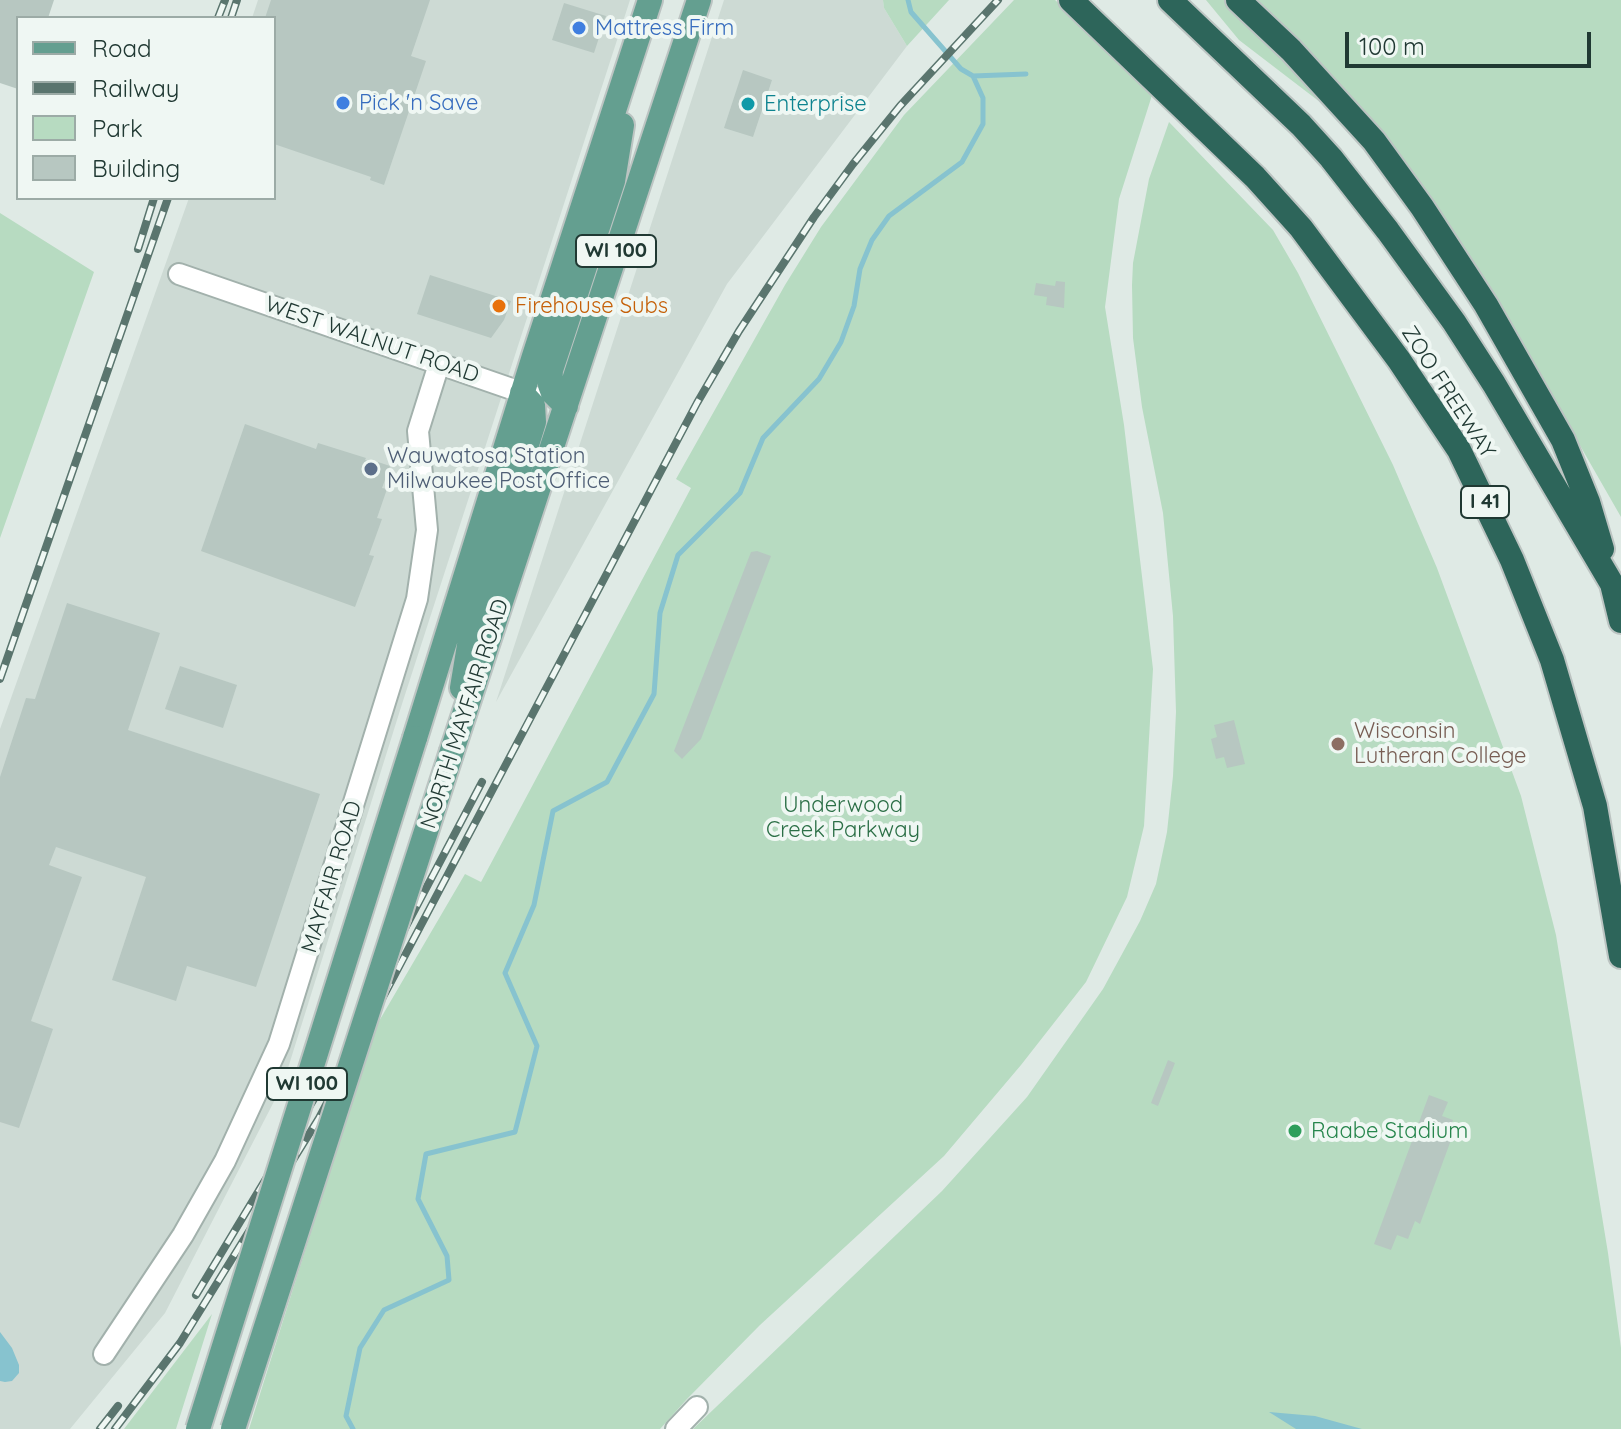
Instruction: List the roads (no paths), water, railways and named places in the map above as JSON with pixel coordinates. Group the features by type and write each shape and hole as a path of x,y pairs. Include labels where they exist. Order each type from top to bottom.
{"highway":[{"name":"ZOO FREEWAY","path":"1071,0 1201,123 1301,228 1399,360 1459,450 1512,560 1552,660 1595,806 1621,956"},
{"name":"ZOO FREEWAY","path":"1170,0 1301,125 1388,231 1454,322 1494,384 1612,584 1621,621"},
{"path":"1238,0 1291,50 1374,141 1422,207 1486,305 1563,440 1588,502 1612,584"}],"main road":[{"name":"NORTH MAYFAIR ROAD","path":"198,1429 522,393 650,0"},
{"name":"NORTH MAYFAIR ROAD","path":"233,1429 697,3"},
{"path":"566,406 553,393 551,370 613,181 628,70"},
{"path":"454,746 474,615 534,422 533,405 522,393"}],"street":[{"name":"WEST WALNUT ROAD","path":"179,274 566,406"},
{"name":"MAYFAIR ROAD","path":"104,1354 183,1235 248,1115 279,1044 417,599 427,530 418,431 439,364"},
{"path":"676,1429 697,1407"}],"water":[{"path":"0,1332 12,1348 19,1365 19,1373 12,1381 0,1381"},
{"path":"1269,1412 1315,1416 1362,1429 1296,1429"}],"waterway":[{"path":"353,1429 346,1416 360,1348 384,1310 449,1280 447,1256 418,1199 426,1154 515,1132 537,1046 505,973 534,905 553,811 607,782 654,694 660,613 678,555 740,493 763,438 819,379 841,342 854,306 860,269 872,240 889,216 962,162 983,124 983,98 973,76 961,69 911,12 908,0"},
{"path":"973,76 1026,74"}],"railway":[{"path":"219,16 225,0"},
{"path":"232,16 237,0"},
{"path":"115,1429 180,1343 319,1118 697,403 739,331 853,164 900,106 998,0"},
{"path":"138,249 153,200"},
{"path":"0,679 167,200"},
{"path":"361,1012 482,782"},
{"path":"196,1295 326,1079"},
{"path":"100,1429 118,1406"}],"place":[{"name":"Mattress Firm","path":"579,28"},
{"name":"Pick 'n Save","path":"343,103"},
{"name":"Enterprise","path":"748,104"},
{"name":"Firehouse Subs","path":"499,306"},
{"name":"Wauwatosa Station Milwaukee Post Office","path":"371,469"},
{"name":"Wisconsin Lutheran College","path":"1338,744"},
{"name":"Raabe Stadium","path":"1295,1131"}],"park label":[{"name":"Underwood Creek Parkway","path":"843,818"}]}
